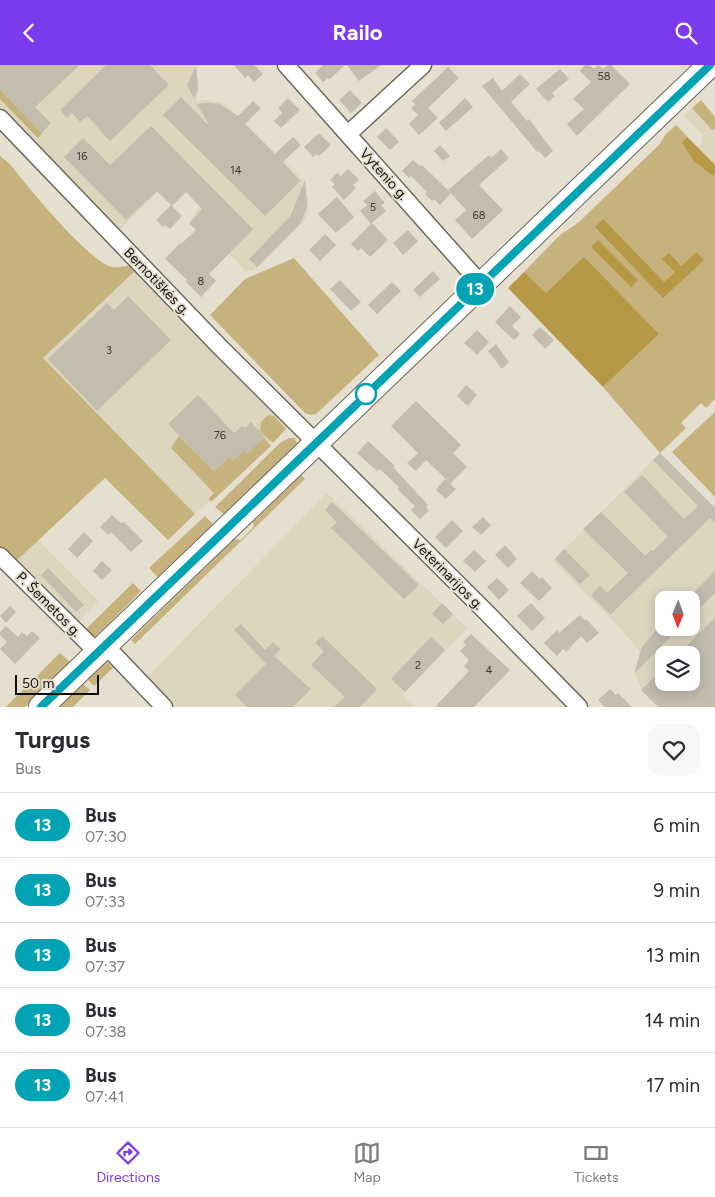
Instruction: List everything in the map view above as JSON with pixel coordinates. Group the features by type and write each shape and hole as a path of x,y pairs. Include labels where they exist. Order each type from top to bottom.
{"highway":[{"path":"41,707 710,65"}],"street":[{"name":"Vytenio g.","path":"286,65 481,283"},
{"path":"348,134 423,65"},
{"name":"Bernotiškės g.","path":"0,118 316,443"},
{"name":"Veterinarijos g.","path":"316,443 579,707"},
{"name":"P. Šemetos g.","path":"0,556 164,707"}],"shaded area":[{"path":"0,65 194,65 199,83 197,101 205,100 226,104 302,179 308,197 308,209 305,220 257,269 245,271 194,213 208,200 175,174 119,231 0,108"},
{"path":"0,90 42,133 38,138 0,99"},
{"path":"701,100 715,117 715,130 711,129 692,108"},
{"path":"692,108 711,129 715,130 715,165 698,147 702,142 703,135 684,116"},
{"path":"676,125 715,165 715,399 706,408 701,403 681,423 686,428 660,453 603,387 659,334 546,294 524,272 560,235 579,222 659,145 666,134"},
{"path":"687,137 715,165 713,176 694,161 682,143"},
{"path":"0,156 10,164 58,221 89,252 112,267 131,265 136,270 43,358 195,514 168,540 105,478 15,562 0,548"},
{"path":"603,219 664,282 675,272 662,259 669,253 681,266 697,252 704,260 663,298 595,227"},
{"path":"598,240 638,280 631,287 591,247"},
{"path":"584,257 659,334 603,387 508,288 524,272 546,293"},
{"path":"294,258 379,355 316,414 311,415 305,413 210,315 245,279"},
{"path":"147,260 301,414 195,514 43,358"},
{"path":"715,412 715,497 672,452"},
{"path":"268,415 274,416 286,429 273,443 260,431 261,422"},
{"path":"179,436 214,471 229,457 244,451 264,438 271,446 211,502 209,498 214,493 171,448"},
{"path":"289,438 295,438 297,444 225,515 215,507 280,443"},
{"path":"660,453 715,508 715,707 643,691 635,670 639,651 622,630 553,561"},
{"path":"301,475 305,479 135,644 131,640 235,539 241,540 254,526 253,522"},
{"path":"327,493 467,628 403,695 416,707 176,707 147,677"},
{"path":"205,516 213,524 158,577 149,568"},
{"path":"38,540 98,601 76,624 15,562"},
{"path":"133,583 141,591 96,636 89,636 84,631"},
{"path":"60,653 70,662 25,707 6,707"},
{"path":"106,661 113,668 94,686 87,679"},
{"path":"82,683 90,690 73,707 57,707"}],"building":[{"path":"0,65 80,65 35,107 51,123 42,133 0,90"},
{"path":"106,65 150,65 169,85 110,141 87,116 80,122 72,113 67,118 60,110"},
{"path":"234,65 254,65 263,74 254,82 248,75 245,78"},
{"path":"323,65 345,65 329,80 328,78 323,82 315,73"},
{"path":"347,65 381,65 359,81"},
{"path":"585,65 589,65 594,69 598,65 603,69 611,65 630,84 577,136 567,124 584,109 573,99 591,82 580,71"},
{"path":"196,66 198,89 194,99 187,85"},
{"path":"448,67 459,78 428,108 438,118 419,135 409,124 418,115 411,108 415,105 412,101"},
{"path":"560,69 569,79 552,93 555,96 548,102 536,89"},
{"path":"520,74 530,84 511,102 527,121 529,119 553,151 545,158 539,151 538,153 482,86 493,78 502,91"},
{"path":"350,90 362,103 351,113 339,100"},
{"path":"181,97 207,124 197,104 220,104 238,116 253,101 261,108 245,124 275,154 293,137 301,145 283,162 300,181 265,216 163,115"},
{"path":"288,98 300,110 281,128 274,121 282,113 278,108"},
{"path":"465,98 473,107 446,131 439,123"},
{"path":"151,126 253,229 209,274 216,281 201,297 186,282 187,280 165,259 196,230 189,223 202,209 186,192 172,206 182,216 170,229 165,225 163,227 156,220 171,205 157,191 126,220 64,157 83,138 110,165"},
{"path":"386,128 399,142 390,150 377,137"},
{"path":"319,133 331,145 319,156 317,154 313,157 304,147"},
{"path":"440,145 450,156 443,161 434,151"},
{"path":"501,149 509,158 479,185 503,210 472,239 455,220 466,210 448,190 489,155 491,158"},
{"path":"413,160 420,166 422,165 451,193 440,205 434,199 432,201 425,194 427,192 411,176 409,178 402,171"},
{"path":"348,169 359,180 353,185 356,188 344,200 332,187 335,184 330,180 337,173 341,176"},
{"path":"305,180 307,206 300,224 257,267 249,259 291,215"},
{"path":"375,191 385,203 381,205 386,211 371,224 360,211 367,205 363,201"},
{"path":"337,197 354,217 336,233 318,214"},
{"path":"372,223 388,240 370,257 361,248 358,251 351,244"},
{"path":"408,230 418,241 403,255 393,243"},
{"path":"325,234 336,245 320,261 309,250"},
{"path":"433,271 440,279 420,297 413,290"},
{"path":"340,280 361,302 351,311 330,289"},
{"path":"392,282 401,291 377,314 368,305"},
{"path":"128,296 171,340 97,411 48,359 107,303 114,310"},
{"path":"510,306 521,317 512,326 520,334 514,340 495,322"},
{"path":"540,327 554,340 545,349 532,335"},
{"path":"477,330 489,342 477,355 464,343"},
{"path":"496,344 509,362 502,369 488,351"},
{"path":"466,385 477,395 468,406 457,396"},
{"path":"198,395 234,433 242,426 245,428 251,422 265,437 247,454 244,451 233,461 229,457 214,471 168,424"},
{"path":"416,401 461,445 453,453 467,467 450,484 456,489 446,499 436,490 445,479 450,483 426,460 416,471 407,463 418,453 391,426"},
{"path":"368,441 395,466 393,467 428,505 426,507 429,511 420,519 411,510 415,506 397,489 399,487 380,469 377,471 357,453"},
{"path":"660,453 715,508 715,523 710,518 610,615 591,595 600,586 607,593 628,573 583,529 601,512 645,556 651,550 653,551 668,537 624,492 642,475 684,519 698,506 653,460"},
{"path":"332,502 419,585 404,599 331,528 337,522 325,510"},
{"path":"112,515 121,523 124,522 143,541 131,552 111,532 108,535 100,527"},
{"path":"483,517 491,525 481,535 472,527"},
{"path":"452,520 463,531 446,548 435,537"},
{"path":"84,532 93,541 77,558 68,549"},
{"path":"505,545 517,559 508,568 495,555"},
{"path":"564,549 590,575 580,584 555,559"},
{"path":"474,550 486,561 475,572 463,561"},
{"path":"102,561 112,570 102,580 93,571"},
{"path":"48,568 84,605 76,612 41,575"},
{"path":"532,571 540,579 542,577 552,588 539,601 520,583"},
{"path":"715,571 715,593 700,607 700,591 695,591"},
{"path":"497,578 509,590 499,600 487,587"},
{"path":"442,603 453,614 443,624 432,614"},
{"path":"531,603 545,618 532,631 517,616"},
{"path":"10,606 16,612 6,623 0,616"},
{"path":"580,615 599,633 587,643 581,636 566,652 563,649 557,656 544,643 557,630 559,633"},
{"path":"715,618 715,707 658,707 641,690 655,677 655,691 700,691 700,646 686,646 697,636 700,636 700,633"},
{"path":"241,624 265,650 273,642 281,649 274,656 311,689 293,707 247,707 235,695 266,664 234,630"},
{"path":"6,626 18,637 22,632 27,636 32,631 40,638 15,664 0,649 7,642 0,635 0,632"},
{"path":"655,632 655,636 671,636 661,646 655,646 655,653 634,674 642,647"},
{"path":"471,634 510,670 474,707 435,707 469,671 464,666 469,660 460,651 466,645 463,642"},
{"path":"322,636 377,689 360,707 334,707 345,697 311,665 324,651 315,643"},
{"path":"431,637 445,650 405,692 391,679"},
{"path":"610,689 616,695 618,693 632,707 605,707 598,700"}],"bus line":[{"name":"13","path":"41,707 710,65"}]}
